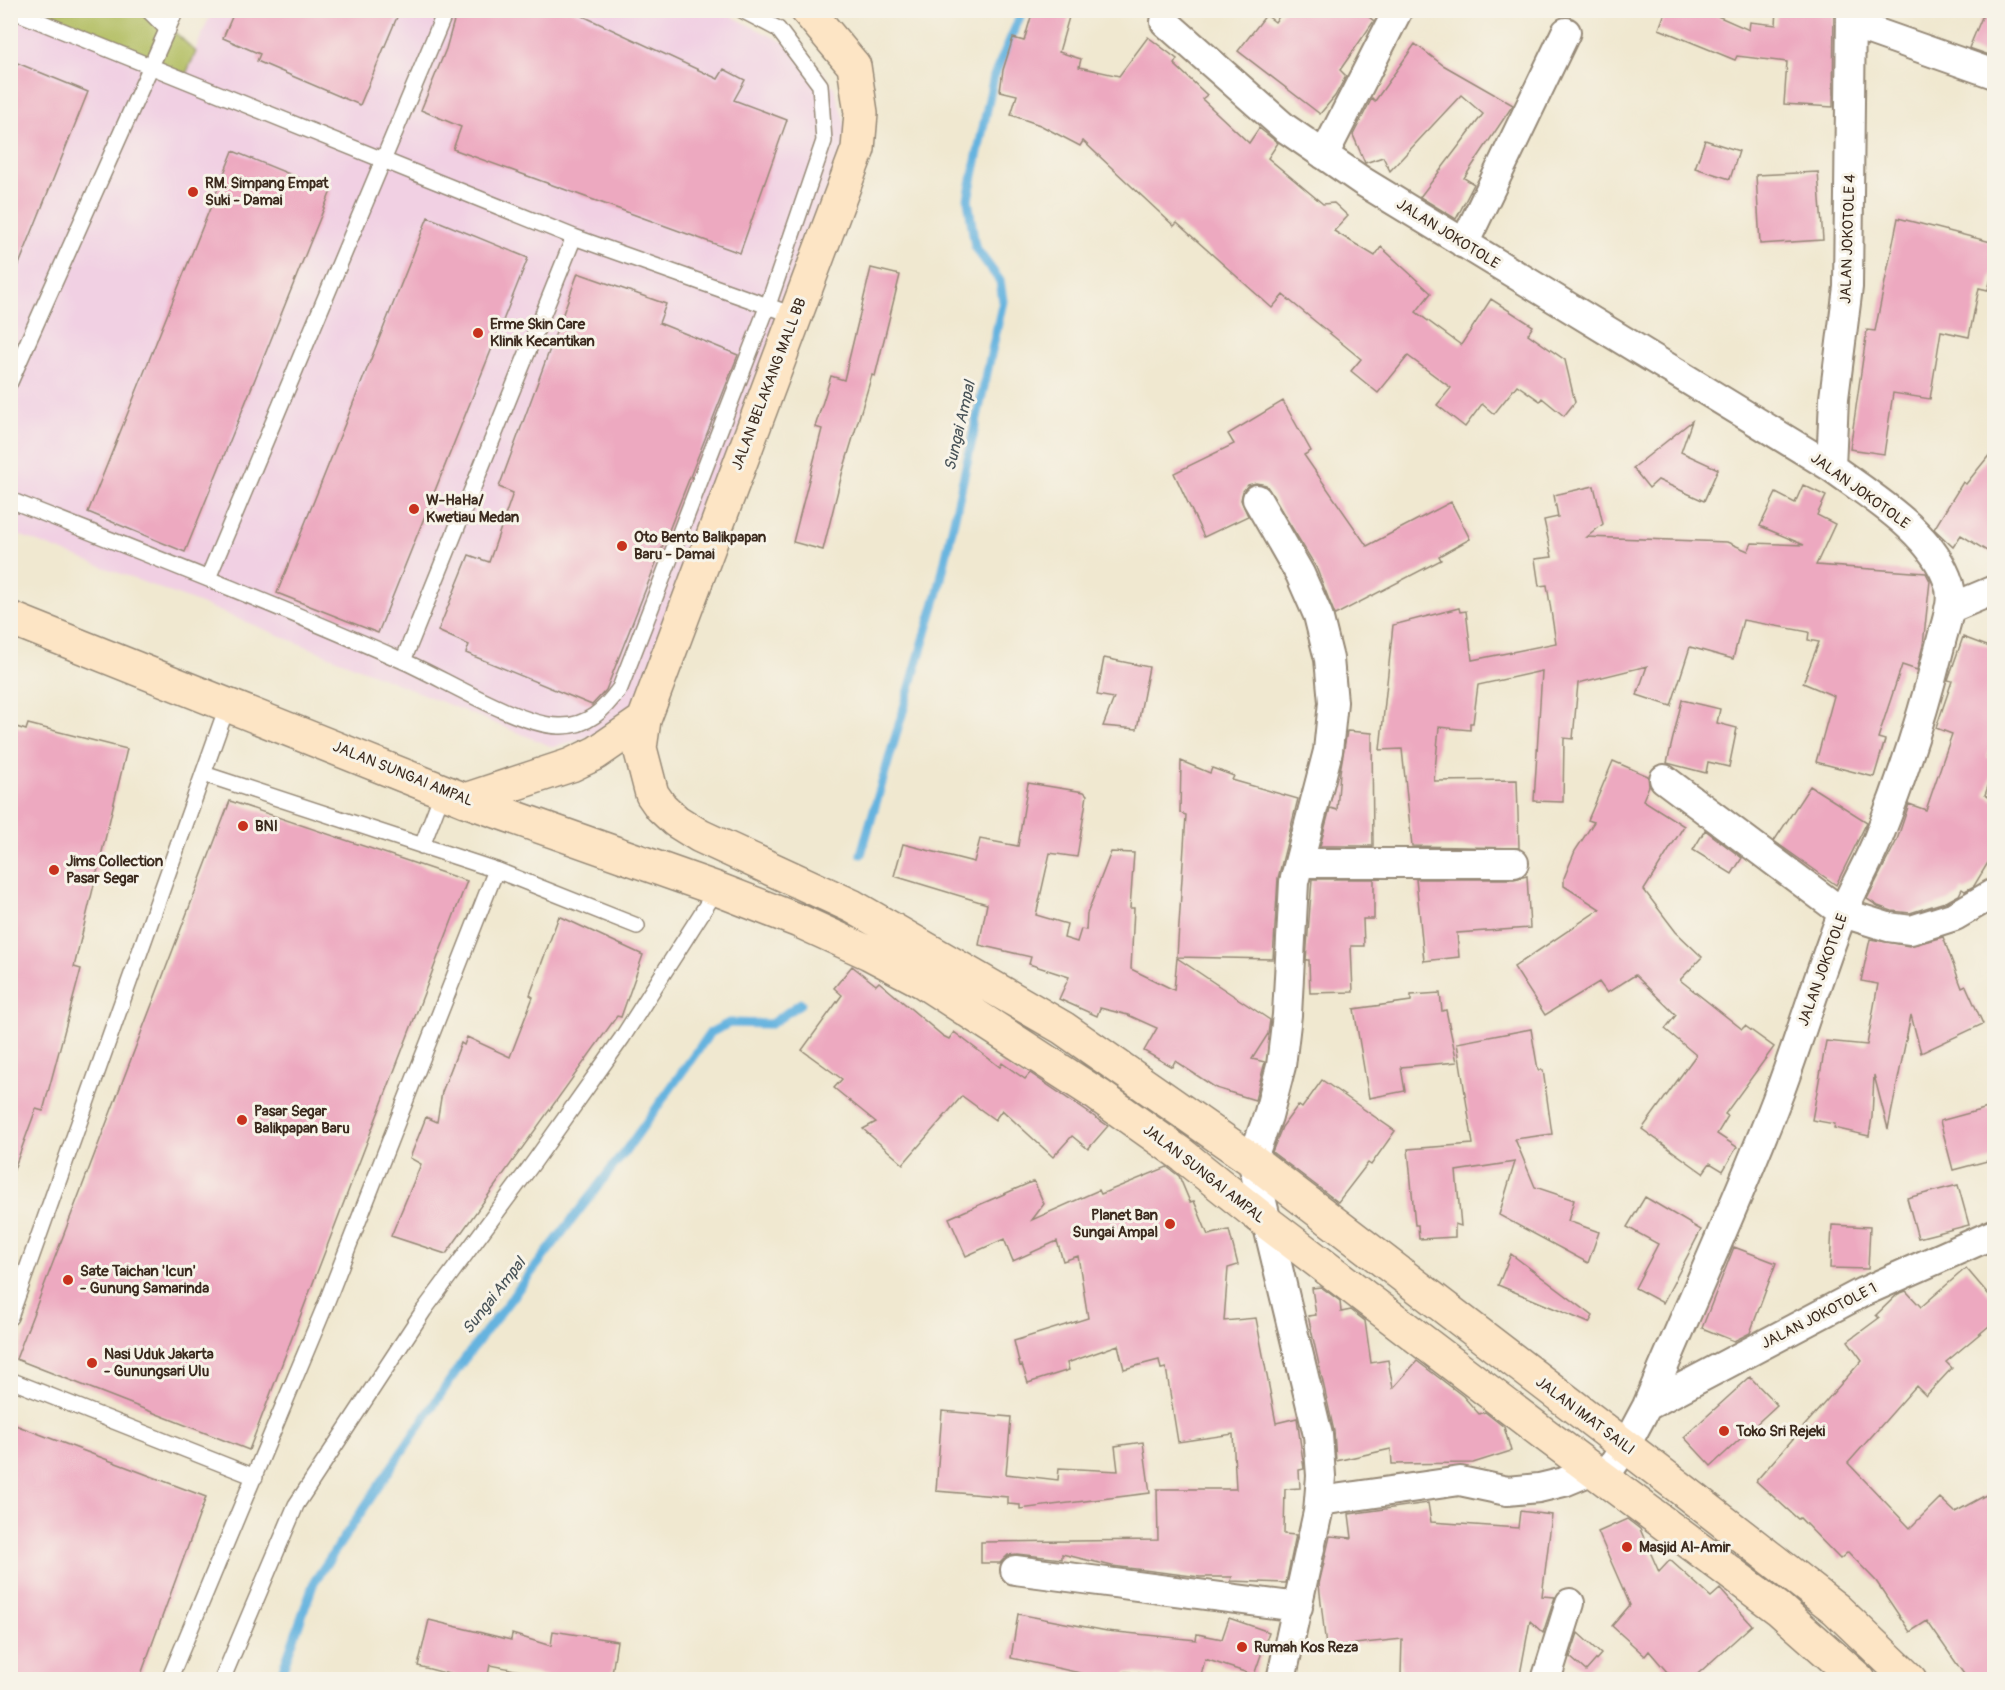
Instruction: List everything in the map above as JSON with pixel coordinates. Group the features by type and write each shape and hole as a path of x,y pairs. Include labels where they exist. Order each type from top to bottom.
{"main road":[{"name":"JALAN BELAKANG MALL BB","path":"807,10 854,66 861,113 858,149 782,311 749,434 644,720 640,748 652,794 661,807 676,821 700,836 828,894"},
{"name":"JALAN SUNGAI AMPAL","path":"10,618 454,796 717,889 799,921 869,953 941,974 1064,1028 1252,1160"},
{"path":"454,796 571,765 596,753 644,720"},
{"name":"JALAN SUNGAI AMPAL","path":"828,894 941,974 1181,1154 1269,1224"},
{"name":"JALAN IMAT SAILI","path":"1252,1160 1836,1608 1910,1680"},
{"path":"1269,1224 1779,1609 1859,1680"}],"street":[{"path":"1324,154 1398,10"},
{"path":"1852,17 1995,74"},
{"name":"JALAN JOKOTOLE 4","path":"1831,467 1834,398 1848,287 1852,17"},
{"name":"JALAN JOKOTOLE","path":"1166,21 1285,128 1464,244 1831,467 1902,519 1917,533 1943,570 1949,584 1951,596 1948,609 1908,760 1878,839 1843,913 1779,1093 1647,1406 1625,1447 1599,1474"},
{"path":"1464,244 1566,32"},
{"path":"1257,499 1300,574 1318,615 1329,659 1333,702 1328,751 1293,882 1287,1015 1281,1066 1268,1116 1252,1160 1269,1224"},
{"path":"1948,609 1995,590"},
{"path":"1664,779 1843,913 1888,927 1911,930 1955,916 1995,893"},
{"path":"1299,863 1514,862"},
{"name":"JALAN SUNGAI AMPAL","path":"1269,1224 1318,1435 1320,1501 1315,1534 1281,1680"},
{"name":"JALAN JOKOTOLE 1","path":"1647,1406 1863,1292 1995,1234"},
{"path":"1320,1501 1460,1481 1507,1491 1539,1488 1599,1474"},
{"path":"1015,1570 1298,1607"},
{"path":"1546,1680 1570,1603"}],"lane":[{"path":"11,10 574,237 782,311"},
{"path":"148,10 168,30"},
{"path":"10,382 176,10"},
{"path":"208,578 446,10"},
{"path":"10,500 208,578 403,661 533,723 578,726 606,708 620,688 782,311 824,141 820,85 778,29 742,10"},
{"path":"403,661 574,237"},
{"path":"10,1317 228,704"},
{"path":"204,774 496,870 637,926"},
{"path":"422,846 454,796"},
{"path":"169,1680 325,1306 496,870"},
{"path":"222,1680 296,1505 423,1310 534,1162 622,1038 717,889"},
{"path":"10,1380 255,1477"}],"shaded area":[{"path":"10,11 184,76 212,11 721,11 799,50 822,71 834,87 851,144 626,726 553,747 214,609 11,532"}],"green space":[{"path":"21,11 152,11 196,52 185,76"}],"building":[{"path":"235,10 400,10 360,105 257,61 260,54 223,38"},
{"path":"457,10 570,10 718,79 724,69 745,80 734,100 787,120 740,253 453,149 461,127 421,110 446,49"},
{"path":"1033,10 1071,10 1059,52 1081,59 1079,67 1119,76 1148,37 1177,59 1174,64 1207,95 1202,99 1249,143 1259,128 1278,143 1268,158 1323,204 1334,203 1348,216 1334,231 1375,256 1381,247 1431,293 1416,312 1461,345 1491,299 1533,326 1528,334 1565,360 1575,402 1564,416 1542,398 1540,401 1517,385 1494,414 1482,404 1465,427 1437,405 1451,388 1408,356 1378,393 1351,371 1361,359 1283,295 1272,308 1177,223 1174,226 1083,141 1080,146 1040,125 1011,115 1017,95 1000,91 1003,70 1013,38 1024,41"},
{"path":"1284,10 1360,10 1374,21 1340,70 1346,76 1335,96 1320,114 1238,51 1266,15 1275,22"},
{"path":"1666,10 1704,10 1749,30 1750,22 1776,25 1777,10 1834,10 1833,107 1784,104 1787,62 1737,56 1735,60 1659,29"},
{"path":"1985,10 1995,10 1995,57 1969,48"},
{"path":"1415,44 1443,65 1513,105 1464,178 1474,184 1456,219 1420,197 1483,114 1461,95 1390,171 1383,157 1365,163 1353,135 1372,98 1375,101"},
{"path":"10,60 88,92 12,282 10,281"},
{"path":"1705,140 1739,151 1730,179 1695,168"},
{"path":"233,151 331,191 185,552 88,512"},
{"path":"1818,172 1823,240 1760,244 1756,175"},
{"path":"428,217 528,258 378,633 277,593"},
{"path":"1898,218 1995,243 1995,263 1988,290 1979,288 1969,337 1941,331 1930,399 1893,393 1884,454 1850,449 1867,330 1875,331"},
{"path":"871,268 900,275 875,376 872,375 842,474 823,550 793,542 822,429 815,427 831,376 844,380"},
{"path":"578,273 666,304 659,323 738,355 606,690 592,705 466,653 469,645 438,631 469,555 489,562 513,493 499,487"},
{"path":"1283,401 1311,451 1304,455 1367,546 1451,502 1470,539 1439,556 1441,560 1335,615 1316,567 1266,485 1256,483 1248,485 1243,491 1241,500 1248,516 1204,537 1174,473 1234,444 1228,434"},
{"path":"1692,421 1681,452 1718,469 1704,501 1658,480 1649,488 1633,468"},
{"path":"1995,448 1995,556 1961,535 1953,547 1934,529 1963,482 1966,484"},
{"path":"1803,485 1826,496 1817,515 1835,524 1816,565 1926,573 1930,581 1923,645 1917,670 1902,665 1878,738 1885,740 1874,777 1816,762 1834,696 1803,683 1819,642 1808,640 1809,632 1743,620 1733,659 1690,647 1671,706 1637,695 1647,666 1578,683 1573,739 1564,738 1563,802 1534,801 1542,671 1478,685 1470,730 1439,727 1434,781 1517,780 1519,848 1412,846 1402,749 1380,750 1393,625 1459,608 1460,612 1466,611 1472,660 1556,643 1547,585 1539,586 1535,559 1552,557 1544,520 1558,517 1554,495 1594,486 1603,524 1587,537 1727,542 1748,551 1752,543 1804,545 1760,526 1776,493 1795,503"},
{"path":"1963,637 1995,649 1995,736 1987,757 1995,759 1995,767 1985,795 1995,801 1995,851 1974,886 1965,891 1962,889 1959,895 1948,901 1910,913 1892,911 1867,899 1897,840 1909,804 1926,810 1952,734 1936,728 1952,681 1948,680"},
{"path":"1104,658 1149,667 1137,729 1103,726 1114,698 1097,695"},
{"path":"1682,700 1720,709 1717,723 1737,728 1729,767 1708,762 1706,773 1667,763"},
{"name":"Jims Collection Pasar Segar","path":"28,724 127,749 74,967 81,969 43,1111 36,1109 13,1172 10,1172 10,725 26,730"},
{"path":"1347,731 1372,733 1373,846 1320,846 1330,808 1337,810"},
{"path":"1181,761 1210,773 1212,768 1234,776 1232,780 1298,799 1278,878 1273,959 1177,957 1186,815 1180,813"},
{"path":"1613,761 1648,776 1649,786 1643,800 1684,826 1644,890 1676,932 1702,957 1680,980 1742,1029 1745,1026 1774,1047 1725,1114 1728,1116 1717,1134 1737,1147 1723,1171 1710,1163 1703,1173 1642,1129 1696,1055 1665,1029 1676,1015 1635,975 1607,993 1599,982 1545,1015 1514,967 1600,909 1564,886 1564,878 1575,851 1594,822 1588,820"},
{"path":"1028,783 1084,792 1087,795 1077,857 1050,853 1036,915 1067,924 1064,938 1077,942 1081,929 1086,930 1087,914 1111,852 1134,853 1130,908 1134,908 1131,969 1174,990 1177,958 1270,1020 1268,1034 1252,1059 1265,1062 1255,1100 1216,1088 1175,1061 1172,1067 1144,1051 1157,1028 1128,1015 1100,1008 1097,1016 1059,999 1069,977 1029,964 1031,957 979,945 987,904 894,876 903,844 974,862 980,839 1018,846"},
{"path":"1810,786 1867,822 1836,885 1774,841"},
{"name":"Pasar Segar Balikpapan Baru","path":"230,801 467,881 249,1450 16,1359"},
{"path":"1705,830 1742,858 1732,874 1693,850"},
{"path":"1527,876 1530,928 1457,933 1459,957 1424,961 1416,879 1514,879"},
{"path":"1312,879 1374,879 1374,919 1363,919 1364,946 1351,946 1353,992 1310,993 1309,960 1306,960"},
{"path":"559,916 643,955 621,1017 617,1016 446,1254 391,1236 421,1164 410,1158 426,1117 437,1122 442,1092 461,1043 464,1045 467,1037 510,1057 533,997 530,995"},
{"path":"1943,937 1962,988 1966,986 1983,1024 1921,1053 1911,1015 1888,1129 1874,1075 1869,1136 1834,1128 1835,1124 1812,1120 1826,1041 1867,1045 1878,984 1861,981 1870,939 1909,946"},
{"path":"852,966 876,985 879,982 943,1036 949,1039 954,1032 1000,1067 1002,1063 1025,1079 1030,1073 1108,1126 1088,1149 1072,1136 1053,1157 1002,1110 995,1120 962,1096 903,1164 863,1129 876,1122 834,1088 842,1079 802,1050 842,995 834,988"},
{"path":"1440,993 1442,1011 1446,1010 1457,1062 1401,1067 1405,1091 1369,1098 1354,1009 1411,1001 1411,995"},
{"path":"1531,1029 1538,1070 1543,1070 1552,1134 1515,1139 1535,1187 1574,1200 1568,1221 1599,1232 1588,1263 1499,1215 1515,1162 1456,1171 1461,1226 1455,1224 1455,1237 1419,1239 1418,1225 1415,1225 1408,1149 1473,1144 1457,1043"},
{"path":"1322,1080 1395,1131 1371,1165 1368,1163 1338,1202 1272,1152 1282,1127 1298,1105 1302,1108"},
{"path":"1995,1106 1995,1159 1953,1170 1940,1121"},
{"path":"1167,1167 1179,1176 1190,1202 1194,1201 1208,1235 1229,1230 1238,1265 1228,1268 1224,1321 1256,1318 1276,1423 1297,1418 1304,1469 1299,1470 1300,1488 1285,1489 1284,1534 1296,1535 1286,1583 1231,1581 1232,1577 1200,1577 1112,1566 1062,1554 1062,1559 1008,1555 1000,1563 981,1563 981,1542 1158,1540 1157,1489 1236,1489 1233,1434 1178,1442 1166,1368 1161,1369 1159,1360 1124,1369 1118,1345 1067,1363 1069,1370 1028,1383 1022,1365 1020,1366 1014,1341 1088,1318 1078,1256 1063,1261 1057,1241 1013,1261 1004,1239 966,1256 949,1218 1034,1181 1044,1204 1032,1220 1099,1190 1101,1194"},
{"path":"1958,1185 1969,1225 1918,1238 1907,1198"},
{"path":"1645,1197 1701,1230 1663,1303 1635,1288 1658,1244 1627,1227"},
{"path":"1832,1225 1870,1227 1868,1269 1830,1268"},
{"path":"1734,1247 1776,1263 1750,1333 1734,1341 1702,1328"},
{"path":"1511,1254 1593,1316 1589,1323 1498,1285"},
{"path":"1966,1268 1995,1302 1995,1321 1946,1362 1952,1368 1926,1396 1916,1386 1848,1463 1910,1528 1940,1498 1955,1512 1995,1490 1995,1680 1968,1680 1927,1621 1910,1632 1876,1581 1848,1552 1840,1559 1800,1518 1798,1519 1756,1481 1862,1360 1848,1341 1879,1318 1876,1315 1898,1294 1906,1291 1921,1307"},
{"path":"1321,1287 1340,1301 1341,1312 1351,1310 1365,1321 1371,1363 1388,1360 1393,1388 1417,1361 1463,1396 1479,1414 1485,1412 1504,1427 1511,1451 1473,1463 1392,1464 1391,1449 1336,1461 1334,1431 1308,1316 1316,1315 1312,1288"},
{"path":"1750,1377 1777,1405 1711,1466 1684,1437"},
{"path":"942,1411 1011,1417 1006,1474 1058,1480 1059,1468 1118,1471 1115,1446 1143,1442 1150,1493 1020,1509 1020,1505 1008,1504 1008,1497 936,1491"},
{"path":"10,1423 206,1497 139,1680 10,1680"},
{"path":"1428,1503 1431,1522 1518,1528 1520,1511 1552,1515 1542,1596 1555,1597 1543,1633 1530,1621 1519,1680 1463,1680 1464,1676 1401,1675 1402,1639 1326,1647 1319,1584 1330,1536 1352,1538 1349,1514"},
{"path":"1627,1519 1640,1529 1659,1572 1670,1560 1711,1597 1720,1589 1752,1625 1691,1680 1674,1680 1649,1651 1645,1656 1612,1626 1630,1605 1598,1532"},
{"path":"1018,1614 1107,1631 1196,1640 1197,1634 1222,1639 1229,1618 1269,1632 1254,1675 1205,1659 1200,1680 1126,1672 1125,1680 1112,1680 1011,1658"},
{"path":"429,1620 511,1640 512,1634 551,1646 553,1631 617,1641 611,1680 546,1680 546,1676 490,1665 487,1680 472,1680 418,1666"},
{"path":"1578,1633 1601,1654 1586,1671 1570,1657"}],"waterway":[{"name":"Sungai Ampal","path":"861,854 938,592 1003,301 1000,281 975,247 968,199 994,76 1023,10"},
{"name":"Sungai Ampal","path":"279,1680 314,1582 463,1361 632,1142 710,1033 729,1023 771,1024 801,1003"}],"place":[{"name":"RM. Simpang Empat Suki - Damai","path":"193,192"},
{"name":"Erme Skin Care Klinik Kecantikan","path":"478,333"},
{"name":"W-HaHa/ Kwetiau Medan","path":"414,509"},
{"name":"Oto Bento Balikpapan Baru - Damai","path":"622,546"},
{"name":"BNI","path":"243,826"},
{"name":"Jims Collection Pasar Segar","path":"54,870"},
{"name":"Pasar Segar Balikpapan Baru","path":"242,1120"},
{"name":"Planet Ban Sungai Ampal","path":"1170,1224"},
{"name":"Sate Taichan 'Icun' - Gunung Samarinda","path":"68,1280"},
{"name":"Nasi Uduk Jakarta - Gunungsari Ulu","path":"92,1363"},
{"name":"Toko Sri Rejeki","path":"1724,1431"},
{"name":"Masjid Al-Amir","path":"1627,1547"},
{"name":"Rumah Kos Reza","path":"1242,1647"}]}
